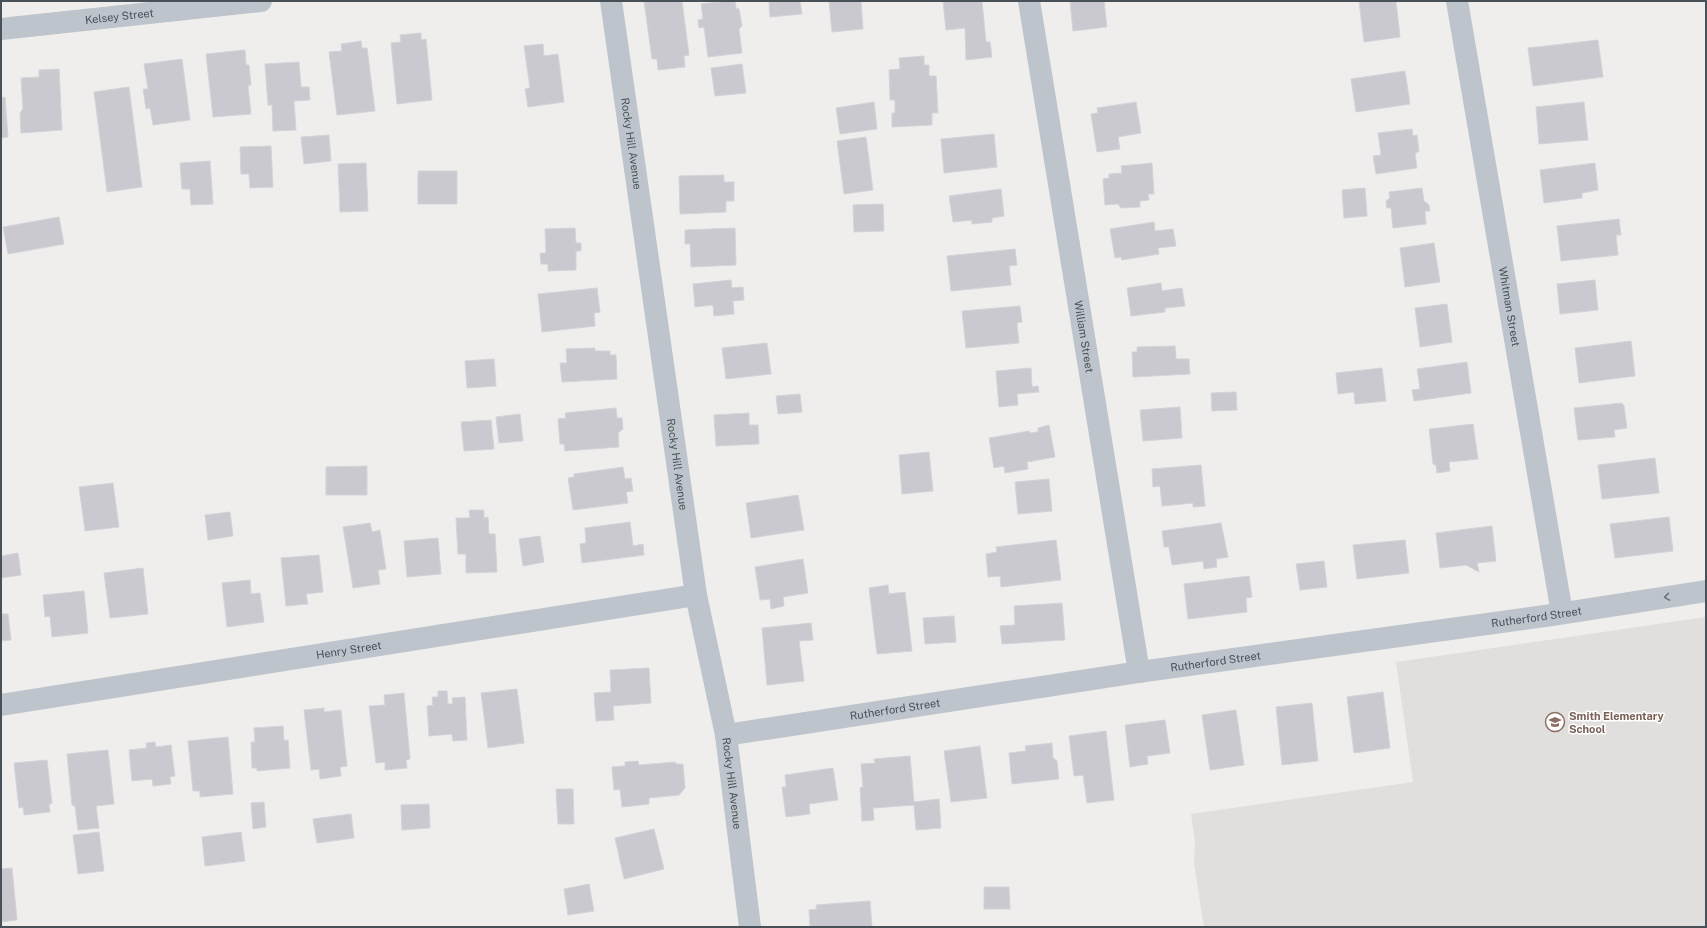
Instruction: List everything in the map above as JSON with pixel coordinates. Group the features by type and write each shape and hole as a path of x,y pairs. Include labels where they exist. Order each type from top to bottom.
{"street":[{"name":"Kelsey Street","path":"1,28 261,1"},
{"name":"Rocky Hill Avenue","path":"610,1 696,596 726,735 750,927"},
{"name":"William Street","path":"1029,1 1139,672"},
{"name":"Whitman Street","path":"1457,1 1562,613"},
{"name":"Rutherford Street","path":"726,735 1139,672 1562,613 1706,591"},
{"name":"Henry Street","path":"1,706 696,596"}],"shaded area":[{"name":"Smith Elementary School","path":"1706,617 1706,927 1204,927 1194,864 1195,841 1191,814 1413,782 1396,662"}],"building":[{"path":"644,1 682,1 689,55 684,56 685,67 658,70 657,59 652,59"},
{"path":"735,1 736,8 739,9 742,26 739,29 742,53 708,57 704,27 699,28 698,20 703,19 701,4"},
{"path":"769,1 800,1 802,14 770,17"},
{"path":"829,1 861,1 863,29 832,32"},
{"path":"943,1 982,1 986,42 990,42 992,57 966,60 965,28 946,30"},
{"path":"1070,1 1104,1 1107,27 1073,31"},
{"path":"1359,1 1396,1 1400,37 1364,42"},
{"path":"421,33 421,40 426,39 432,100 397,104 391,43 401,42 400,35"},
{"path":"1598,40 1603,77 1533,86 1528,48"},
{"path":"361,41 362,48 367,48 375,111 337,115 329,52 342,51 341,44"},
{"path":"543,44 544,56 558,54 564,102 528,107 525,89 530,88 524,46"},
{"path":"245,50 246,65 249,65 251,85 248,86 251,114 213,117 206,54"},
{"path":"924,56 924,65 929,65 929,76 936,76 938,113 932,113 932,125 892,127 892,113 895,113 895,100 890,100 889,70 900,69 899,58"},
{"path":"182,59 190,120 153,125 150,108 146,109 143,89 148,89 144,64"},
{"path":"299,62 301,87 309,87 310,100 294,101 296,130 273,131 272,105 268,105 265,64"},
{"path":"742,64 746,93 715,96 711,68"},
{"path":"59,69 62,130 21,133 20,113 23,109 21,78 39,77 39,70"},
{"path":"1405,71 1410,104 1356,112 1351,79"},
{"path":"129,87 142,187 107,192 94,92"},
{"path":"5,97 8,137 1,138 1,98"},
{"path":"874,102 877,129 840,134 836,108"},
{"path":"1136,102 1141,133 1118,137 1120,149 1097,152 1091,114 1098,113 1097,108"},
{"path":"1584,102 1588,140 1539,144 1536,107"},
{"path":"1412,129 1413,136 1417,135 1419,151 1415,154 1417,168 1376,174 1373,156 1381,155 1378,133"},
{"path":"994,134 997,167 944,173 941,139"},
{"path":"329,135 331,161 304,164 301,137"},
{"path":"866,137 873,190 844,194 837,141"},
{"path":"271,146 273,187 250,188 249,174 241,174 240,147"},
{"path":"210,161 213,204 191,205 190,189 182,189 180,163"},
{"path":"366,163 368,211 340,212 338,164"},
{"path":"1152,163 1154,194 1148,194 1149,200 1140,201 1140,207 1121,208 1118,204 1105,205 1103,179 1109,178 1109,174 1122,173 1121,166"},
{"path":"1595,163 1598,190 1582,193 1582,198 1544,203 1540,170"},
{"path":"418,171 457,171 457,204 418,204"},
{"path":"724,175 724,182 734,182 734,201 726,201 726,212 680,214 679,176"},
{"path":"1365,188 1367,216 1344,218 1342,190"},
{"path":"1422,188 1424,201 1429,205 1430,211 1425,211 1426,224 1393,228 1391,208 1387,208 1386,201 1390,198 1389,192"},
{"path":"1001,189 1004,216 992,218 992,222 972,224 972,220 953,222 949,196"},
{"path":"883,204 884,231 854,232 853,205"},
{"path":"59,217 64,244 8,254 3,227"},
{"path":"1619,219 1621,235 1616,235 1618,255 1561,261 1557,226"},
{"path":"1154,222 1155,231 1173,229 1176,246 1158,248 1159,254 1122,260 1121,257 1115,258 1110,229"},
{"path":"575,228 576,243 581,243 581,251 576,251 576,270 548,271 548,264 541,264 540,253 546,253 545,229"},
{"path":"735,228 736,265 691,267 690,244 685,244 685,230"},
{"path":"1434,243 1440,282 1405,287 1400,248"},
{"path":"1015,249 1017,265 1009,266 1011,285 951,291 947,256"},
{"path":"731,280 732,288 743,287 744,300 733,301 734,314 714,316 713,305 695,307 693,284"},
{"path":"1595,280 1598,310 1560,314 1557,284"},
{"path":"1161,283 1162,291 1182,288 1185,306 1165,308 1165,312 1131,316 1127,288"},
{"path":"597,288 600,312 594,313 595,326 542,332 538,294"},
{"path":"1447,304 1452,342 1420,347 1415,308"},
{"path":"1020,306 1022,322 1017,323 1019,343 966,348 962,311"},
{"path":"1631,341 1635,376 1579,383 1575,348"},
{"path":"767,343 771,374 726,379 722,348"},
{"path":"1175,346 1176,359 1189,359 1190,374 1133,377 1132,352 1137,352 1137,347"},
{"path":"595,348 595,351 610,351 610,355 616,355 617,379 562,382 560,363 567,363 566,349"},
{"path":"494,359 496,386 467,388 465,361"},
{"path":"1467,362 1471,393 1414,401 1412,390 1420,389 1417,369"},
{"path":"1031,368 1032,387 1038,386 1039,392 1017,394 1018,405 999,407 996,371"},
{"path":"1382,368 1386,401 1355,404 1354,392 1338,394 1336,373"},
{"path":"1236,392 1237,410 1212,411 1211,393"},
{"path":"800,394 802,412 778,414 776,396"},
{"path":"1622,403 1624,406 1627,428 1614,430 1615,437 1578,440 1574,408"},
{"path":"1180,407 1182,438 1143,441 1140,410"},
{"path":"616,408 617,418 622,418 623,429 618,433 619,447 565,451 564,444 560,444 558,419 566,418 565,413"},
{"path":"749,413 749,425 758,425 759,444 716,446 714,415"},
{"path":"520,414 523,441 499,443 496,417"},
{"path":"491,420 494,449 464,451 461,422"},
{"path":"1473,424 1478,459 1449,462 1450,471 1437,473 1436,465 1433,464 1429,429"},
{"path":"1049,425 1055,457 1027,462 1028,469 1005,473 1004,466 994,468 989,438 1029,431 1030,433 1038,432 1038,428"},
{"path":"929,452 933,491 902,494 899,455"},
{"path":"1655,458 1659,493 1602,499 1598,465"},
{"path":"1201,465 1205,506 1193,507 1193,503 1162,506 1160,486 1153,487 1152,469"},
{"path":"367,466 367,495 326,495 326,467"},
{"path":"623,467 625,479 631,478 633,491 626,492 628,503 573,510 568,478 574,477 574,474"},
{"path":"1049,479 1052,511 1018,514 1015,482"},
{"path":"113,483 119,527 85,531 79,487"},
{"path":"798,495 804,530 751,538 746,503"},
{"path":"469,510 484,510 484,518 488,517 489,534 495,534 497,572 466,573 466,554 458,554 456,518 470,518"},
{"path":"230,512 233,536 208,540 205,515"},
{"path":"1669,517 1673,551 1615,558 1610,524"},
{"path":"630,522 633,546 643,544 644,555 582,563 580,544 586,543 585,528"},
{"path":"370,523 372,532 380,530 386,569 378,570 380,584 353,588 343,527"},
{"path":"1221,523 1228,557 1216,559 1217,567 1204,569 1203,561 1172,565 1169,547 1164,547 1162,531"},
{"path":"1492,526 1496,561 1477,563 1479,572 1466,565 1440,568 1436,533"},
{"path":"540,536 544,562 523,566 519,539"},
{"path":"438,538 441,574 407,577 404,541"},
{"path":"1056,540 1061,580 1001,587 1000,576 988,577 986,554 997,552 996,547"},
{"path":"1405,540 1409,573 1357,579 1353,545"},
{"path":"18,553 21,575 1,578 1,556"},
{"path":"319,555 323,592 306,594 308,604 286,606 281,558"},
{"path":"803,559 808,593 783,597 784,606 771,609 770,599 760,600 755,567"},
{"path":"1324,561 1327,587 1300,590 1296,564"},
{"path":"143,568 148,614 110,618 104,573"},
{"path":"1249,576 1252,597 1246,598 1247,612 1188,619 1184,584"},
{"path":"250,580 251,594 260,593 264,622 227,627 222,583"},
{"path":"888,585 889,594 905,592 912,651 877,654 869,588"},
{"path":"84,591 88,633 52,637 50,616 45,617 43,595"},
{"path":"1062,603 1065,640 1002,644 1000,626 1015,625 1014,606"},
{"path":"1,614 8,614 11,640 1,641"},
{"path":"954,616 956,642 925,644 923,618"},
{"path":"811,623 813,640 799,641 804,681 767,685 762,628"},
{"path":"649,668 651,703 613,706 614,720 596,721 594,693 611,692 610,670"},
{"path":"517,689 524,743 488,748 481,693"},
{"path":"438,691 447,691 448,704 453,704 452,698 465,697 467,740 453,741 452,734 429,736 427,706 433,705 432,697 438,697"},
{"path":"1383,692 1390,748 1354,753 1347,697"},
{"path":"404,693 410,759 406,760 407,768 385,770 385,762 376,763 369,706 385,705 384,695"},
{"path":"1312,703 1318,761 1282,765 1276,707"},
{"path":"324,708 324,712 341,710 347,766 340,767 341,776 320,779 319,769 311,770 304,710"},
{"path":"1236,710 1244,765 1210,770 1202,715"},
{"path":"1165,720 1170,753 1147,756 1148,764 1130,767 1125,725"},
{"path":"283,726 284,741 288,740 290,768 257,771 257,768 252,768 251,742 255,742 254,728"},
{"path":"1106,731 1114,800 1087,803 1083,775 1074,776 1069,736"},
{"path":"228,737 233,794 200,797 200,791 193,791 188,741"},
{"path":"155,742 156,747 171,745 175,776 170,777 171,784 153,786 152,779 132,781 129,750 147,748 146,743"},
{"path":"1052,743 1053,758 1057,761 1059,779 1012,784 1009,753 1026,751 1025,746"},
{"path":"980,746 987,798 951,802 944,751"},
{"path":"108,750 114,804 96,806 99,828 78,830 75,806 72,805 67,754"},
{"path":"910,756 914,802 939,799 941,828 916,830 914,805 873,808 874,820 862,821 860,788 863,787 861,764 875,763 874,759"},
{"path":"47,760 52,803 49,805 50,812 24,815 23,807 19,808 14,763"},
{"path":"638,761 639,765 675,762 676,764 683,764 685,788 679,795 649,798 649,804 622,807 620,789 614,790 612,767 625,766 625,762"},
{"path":"833,768 838,800 809,804 810,814 786,817 782,787 786,787 785,775"},
{"path":"556,789 573,789 574,824 558,824"},
{"path":"264,802 266,827 253,829 251,803"},
{"path":"429,804 430,828 402,830 401,805"},
{"path":"351,814 354,838 317,843 313,819"},
{"path":"654,829 664,869 624,879 615,838"},
{"path":"99,832 104,871 78,874 73,835"},
{"path":"241,832 245,861 205,866 202,837"},
{"path":"12,868 17,920 1,922 1,869"},
{"path":"589,884 594,911 568,915 564,889"},
{"path":"984,887 1009,887 1010,909 984,909"},
{"path":"870,901 872,927 810,927 809,910 817,909 816,905"}],"place":[{"name":"Smith Elementary School","path":"1555,722"}]}
